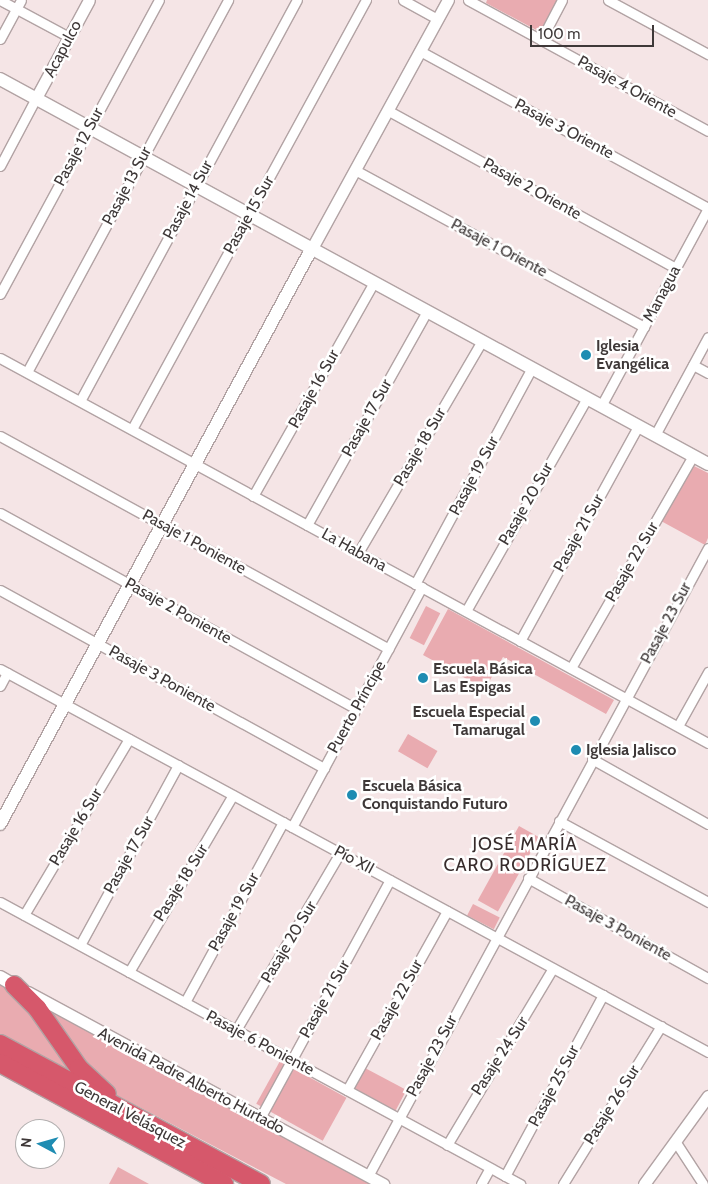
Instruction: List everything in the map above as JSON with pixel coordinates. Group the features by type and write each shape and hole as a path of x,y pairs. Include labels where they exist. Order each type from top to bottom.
{"highway":[{"path":"7,981 38,1008 79,1068 134,1117"},
{"name":"General Velásquez","path":"0,1044 261,1184"},
{"name":"General Velásquez","path":"0,1063 224,1184"},
{"path":"0,1072 43,1086"}],"main road":[{"path":"0,79 708,464"},
{"path":"0,824 312,248"}],"street":[{"path":"0,0 69,37"},
{"path":"0,39 21,0"},
{"name":"Acapulco","path":"36,98 89,0"},
{"name":"Pasaje 12 Sur","path":"0,294 159,0"},
{"name":"Pasaje 13 Sur","path":"27,372 228,0"},
{"name":"Pasaje 14 Sur","path":"80,401 297,0"},
{"name":"Pasaje 15 Sur","path":"132,430 366,0"},
{"path":"402,0 437,19"},
{"path":"312,248 448,0"},
{"name":"Pasaje 4 Oriente","path":"468,0 708,131"},
{"path":"541,40 562,0"},
{"path":"608,0 708,54"},
{"name":"Pasaje 3 Oriente","path":"420,51 708,208"},
{"path":"0,166 3,153 36,98"},
{"name":"Pasaje 2 Oriente","path":"388,110 676,268"},
{"name":"Pasaje 1 Oriente","path":"355,170 644,327"},
{"name":"Managua","path":"601,406 708,208"},
{"name":"Pasaje 16 Sur","path":"254,496 374,282"},
{"name":"Pasaje 17 Sur","path":"307,525 427,311"},
{"path":"655,435 708,337"},
{"name":"Pasaje 18 Sur","path":"358,553 482,341"},
{"name":"La Habana","path":"0,358 708,743"},
{"path":"693,365 708,373"},
{"name":"Pasaje 19 Sur","path":"419,585 532,368"},
{"name":"Pasaje 20 Sur","path":"466,611 587,398"},
{"name":"Pasaje 21 Sur","path":"520,640 638,426"},
{"name":"Pasaje 1 Poniente","path":"0,436 388,649"},
{"name":"Pasaje 22 Sur","path":"571,668 693,456"},
{"name":"Pasaje 2 Poniente","path":"0,513 356,708"},
{"name":"Pasaje 23 Sur","path":"368,1176 592,759 708,548"},
{"name":"Puerto Príncipe","path":"292,827 388,649 419,585"},
{"name":"Pasaje 3 Poniente","path":"0,590 324,768"},
{"path":"0,686 4,671"},
{"name":"Pío XII","path":"4,671 708,1052"},
{"path":"678,726 708,672"},
{"name":"Pasaje 16 Sur","path":"24,915 129,738"},
{"path":"592,759 708,824"},
{"name":"Pasaje 17 Sur","path":"80,945 178,765"},
{"name":"Pasaje 18 Sur","path":"129,972 233,795"},
{"path":"559,821 708,902"},
{"name":"Pasaje 19 Sur","path":"185,1002 283,822"},
{"name":"Pasaje 20 Sur","path":"236,1030 340,852"},
{"name":"Pasaje 3 Poniente","path":"528,878 708,978"},
{"name":"Pasaje 21 Sur","path":"260,1118 390,880"},
{"name":"Pasaje 6 Poniente","path":"0,902 520,1184"},
{"name":"Pasaje 22 Sur","path":"347,1090 447,911"},
{"name":"Pasaje 24 Sur","path":"447,1145 553,968"},
{"name":"Avenida Padre Alberto Hurtado","path":"7,981 383,1184"},
{"name":"Pasaje 25 Sur","path":"505,1176 603,995"},
{"name":"Pasaje 26 Sur","path":"563,1184 661,1026"},
{"path":"644,1184 708,1096"},
{"path":"675,1141 703,1184"},
{"path":"481,1184 490,1168"}],"shaded area":[{"path":"487,0 557,0 540,32 486,3"},
{"path":"692,465 708,473 708,538 705,545 661,521"},
{"path":"426,606 440,613 424,645 410,638"},
{"path":"448,609 614,700 606,714 503,657 485,689 423,655"},
{"path":"408,734 437,751 427,768 398,751"},
{"path":"519,826 539,837 498,911 478,900"},
{"path":"473,904 500,918 494,929 467,916"},
{"path":"0,981 150,1067 217,1099 371,1184 286,1184 0,1034"},
{"path":"280,1061 346,1098 323,1141 256,1104"},
{"path":"365,1068 406,1090 395,1111 354,1089"},
{"path":"118,1167 149,1184 109,1184"}],"place":[{"name":"Iglesia Evangélica","path":"586,355"},
{"name":"Escuela Básica Las Espigas","path":"423,678"},
{"name":"Escuela Especial Tamarugal","path":"535,721"},
{"name":"Iglesia Jalisco","path":"576,750"},
{"name":"Escuela Básica Conquistando Futuro","path":"352,795"}],"district":[{"name":"JOSÉ MARÍA CARO RODRÍGUEZ","path":"525,855"}]}
